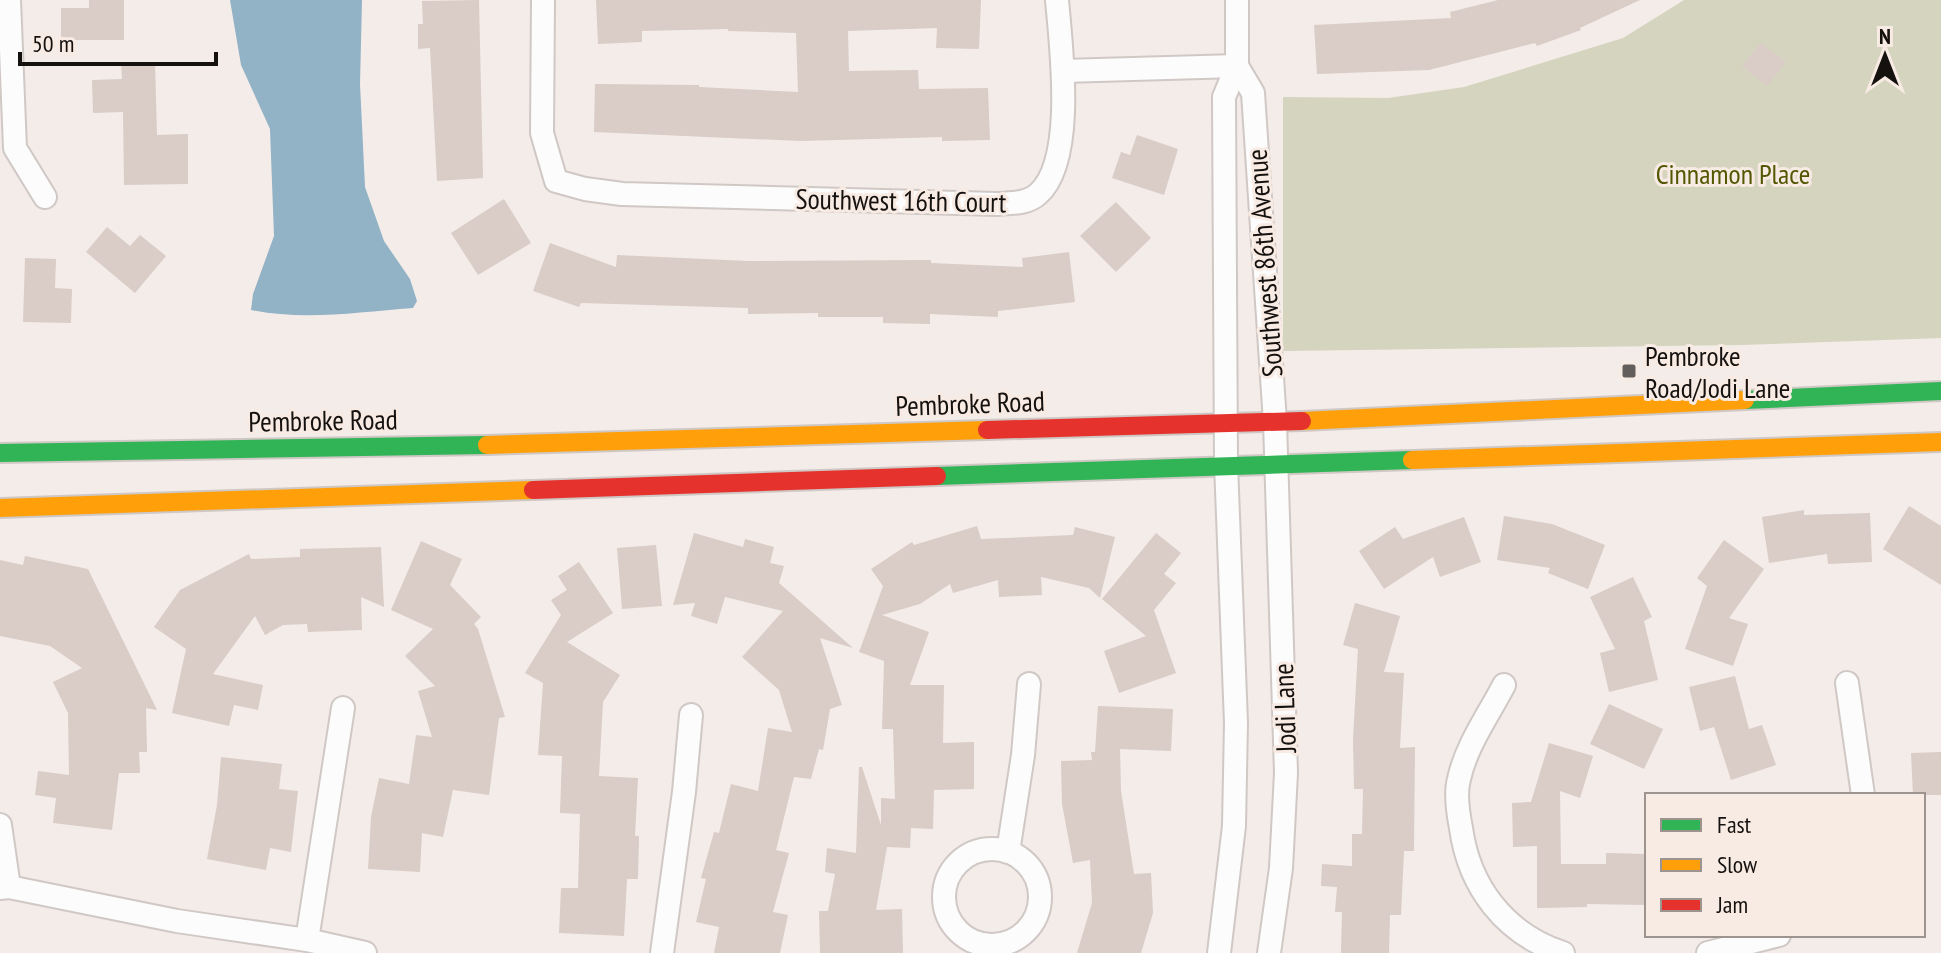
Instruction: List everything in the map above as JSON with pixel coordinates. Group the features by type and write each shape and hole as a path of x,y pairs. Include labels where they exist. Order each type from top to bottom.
{"main road":[{"name":"Pembroke Road","path":"0,453 421,447 1275,422 1941,391"},
{"path":"0,508 1941,442"}],"street":[{"path":"9,0 15,148 45,197"},
{"name":"Southwest 16th Court","path":"543,0 542,133 556,181 622,194 997,204 1021,203 1037,196 1053,178 1060,151 1063,71 1057,0"},
{"name":"Southwest 86th Avenue","path":"1226,464 1224,97 1237,66 1237,0"},
{"path":"1063,71 1237,66"},
{"name":"Southwest 86th Avenue","path":"1237,66 1253,93 1277,463"},
{"name":"Jodi Lane","path":"1269,953 1281,868 1286,773 1277,463"},
{"name":"Jodi Lane","path":"1219,953 1234,826 1235,767 1234,638 1226,464"},
{"path":"1847,683 1863,793"},
{"path":"1008,852 1023,755 1029,684"},
{"path":"1504,685 1458,779 1458,814 1465,856 1480,889 1501,914 1536,944 1563,953"},
{"path":"307,940 343,708"},
{"path":"662,953 691,715"},
{"path":"0,825 4,887 365,953"},
{"path":"999,849 1028,864 1037,878 1041,894 1039,911 1033,924 1022,936 992,950 963,937 952,925 945,911 943,896 946,880 954,866 967,856 983,850 999,849"},
{"path":"1708,953 1771,937"}],"green space":[{"name":"Cinnamon Place","path":"1684,0 1941,0 1941,338 1742,345 1283,351 1283,97 1388,98 1464,87 1623,38"}],"water":[{"path":"230,0 362,0 360,84 365,187 384,241 410,279 417,301 413,308 311,315 251,310 253,294 274,236 270,129 241,65"}],"building":[{"path":"89,0 124,0 124,40 61,40 61,8 89,8"},
{"path":"479,0 483,178 437,181 430,48 418,49 418,24 423,24 422,1"},
{"path":"596,0 981,0 979,49 936,48 937,28 848,31 849,71 918,70 919,89 988,88 990,140 942,141 942,137 801,141 594,132 595,84 699,85 798,92 796,33 728,29 642,31 642,42 598,44"},
{"path":"1498,0 1640,0 1581,30 1537,46 1535,43 1429,70 1317,74 1314,25 1451,18 1450,12"},
{"path":"1761,43 1786,62 1767,86 1742,66"},
{"path":"121,63 155,63 157,135 188,134 188,184 124,185 123,112 93,113 92,80 122,79"},
{"path":"1137,135 1178,149 1164,195 1112,178 1121,152 1130,155"},
{"path":"504,199 531,243 478,275 451,233"},
{"path":"1116,202 1151,238 1116,272 1080,236"},
{"path":"107,227 130,246 140,235 166,256 135,293 86,252"},
{"path":"550,243 616,267 617,255 748,261 931,260 931,263 1023,267 1022,258 1069,252 1075,302 998,311 998,317 930,314 930,324 883,323 883,317 818,317 818,313 748,314 748,308 581,303 579,307 533,291"},
{"path":"25,258 56,259 55,288 72,289 71,323 23,322"},
{"path":"1909,506 1941,526 1941,585 1883,549"},
{"path":"1804,510 1804,515 1870,513 1872,562 1828,564 1827,554 1769,563 1762,517"},
{"path":"1504,516 1552,524 1605,545 1588,589 1548,573 1550,568 1497,560"},
{"path":"1464,517 1481,562 1440,577 1433,557 1384,589 1359,551 1395,527 1403,539"},
{"path":"977,526 981,539 1073,535 1075,527 1115,537 1100,598 1089,588 1041,577 1042,595 999,597 998,580 953,593 950,584 920,604 882,615 929,632 910,685 944,685 943,743 974,742 974,789 934,790 933,829 911,828 910,848 887,847 876,910 902,909 903,953 820,953 819,911 828,911 835,874 825,872 827,848 856,853 859,767 862,767 881,825 881,798 895,799 893,729 882,729 884,661 859,652 883,586 871,569 912,542 914,545"},
{"path":"694,533 743,547 745,539 774,547 770,563 784,566 779,583 853,648 820,638 842,705 830,709 823,750 819,749 811,779 794,777 776,850 789,853 773,912 788,915 780,953 714,953 719,927 696,922 706,879 701,878 714,832 719,833 731,784 758,791 768,728 792,732 779,690 742,657 783,611 725,597 717,624 691,616 695,603 673,605"},
{"path":"1156,533 1181,553 1164,574 1176,583 1154,610 1176,673 1119,693 1104,651 1146,636 1102,599"},
{"path":"1724,540 1764,569 1729,618 1748,624 1733,666 1685,649 1707,586 1697,578"},
{"path":"421,541 462,559 450,585 481,617 474,624 505,717 499,718 489,795 453,790 443,837 422,833 420,872 368,869 371,817 379,778 409,784 416,735 432,737 418,691 435,686 405,656 433,629 391,610"},
{"path":"656,545 662,606 622,609 617,548"},
{"path":"381,547 384,607 361,597 362,630 308,632 307,624 283,625 265,635 255,616 213,674 263,685 258,710 234,705 229,726 172,713 186,649 154,627 180,590 249,554 251,559 300,557 300,549"},
{"path":"25,556 88,569 157,710 146,708 147,752 139,752 140,773 119,773 112,830 53,823 56,798 35,795 38,771 69,775 68,713 53,682 82,668 50,646 0,636 0,560 23,565"},
{"path":"579,562 613,613 567,642 620,675 603,702 599,776 638,778 635,836 639,836 638,879 627,879 624,936 559,933 561,888 578,888 580,814 560,813 562,756 538,755 543,683 525,673 561,615 551,600 567,590 558,576"},
{"path":"1633,577 1652,617 1644,621 1658,680 1609,692 1600,653 1615,649 1590,597"},
{"path":"1355,603 1400,616 1384,672 1404,673 1400,748 1415,747 1414,851 1404,851 1401,915 1390,915 1389,953 1341,953 1342,912 1335,912 1337,887 1321,886 1322,864 1352,866 1352,834 1362,834 1363,789 1354,789 1353,739 1358,649 1343,645"},
{"path":"1735,676 1749,729 1762,725 1776,765 1731,780 1714,727 1700,731 1689,687"},
{"path":"1609,704 1663,729 1644,769 1590,744"},
{"path":"1098,706 1173,709 1171,751 1120,749 1121,791 1134,874 1151,873 1153,913 1141,953 1077,953 1092,903 1090,860 1073,863 1062,804 1061,761 1092,760"},
{"path":"1549,743 1593,756 1580,798 1560,791 1561,864 1606,864 1606,853 1645,854 1645,905 1587,904 1587,907 1537,908 1537,846 1513,847 1512,803 1531,802"},
{"path":"1941,752 1941,795 1913,793 1911,753"},
{"path":"221,757 282,764 279,789 298,791 291,852 270,848 266,870 207,859 217,805"}],"traffic: fast":[{"path":"1745,400 1941,391"},
{"path":"0,453 487,445"},
{"path":"937,476 1412,460"}],"traffic: slow":[{"path":"1302,421 1745,400"},
{"path":"487,445 987,430"},
{"path":"1412,460 1941,442"},
{"path":"0,508 533,490"}],"traffic: jam":[{"path":"987,430 1302,421"},
{"path":"533,490 937,476"}],"place":[{"name":"Pembroke Road/Jodi Lane","path":"1629,371"}]}
